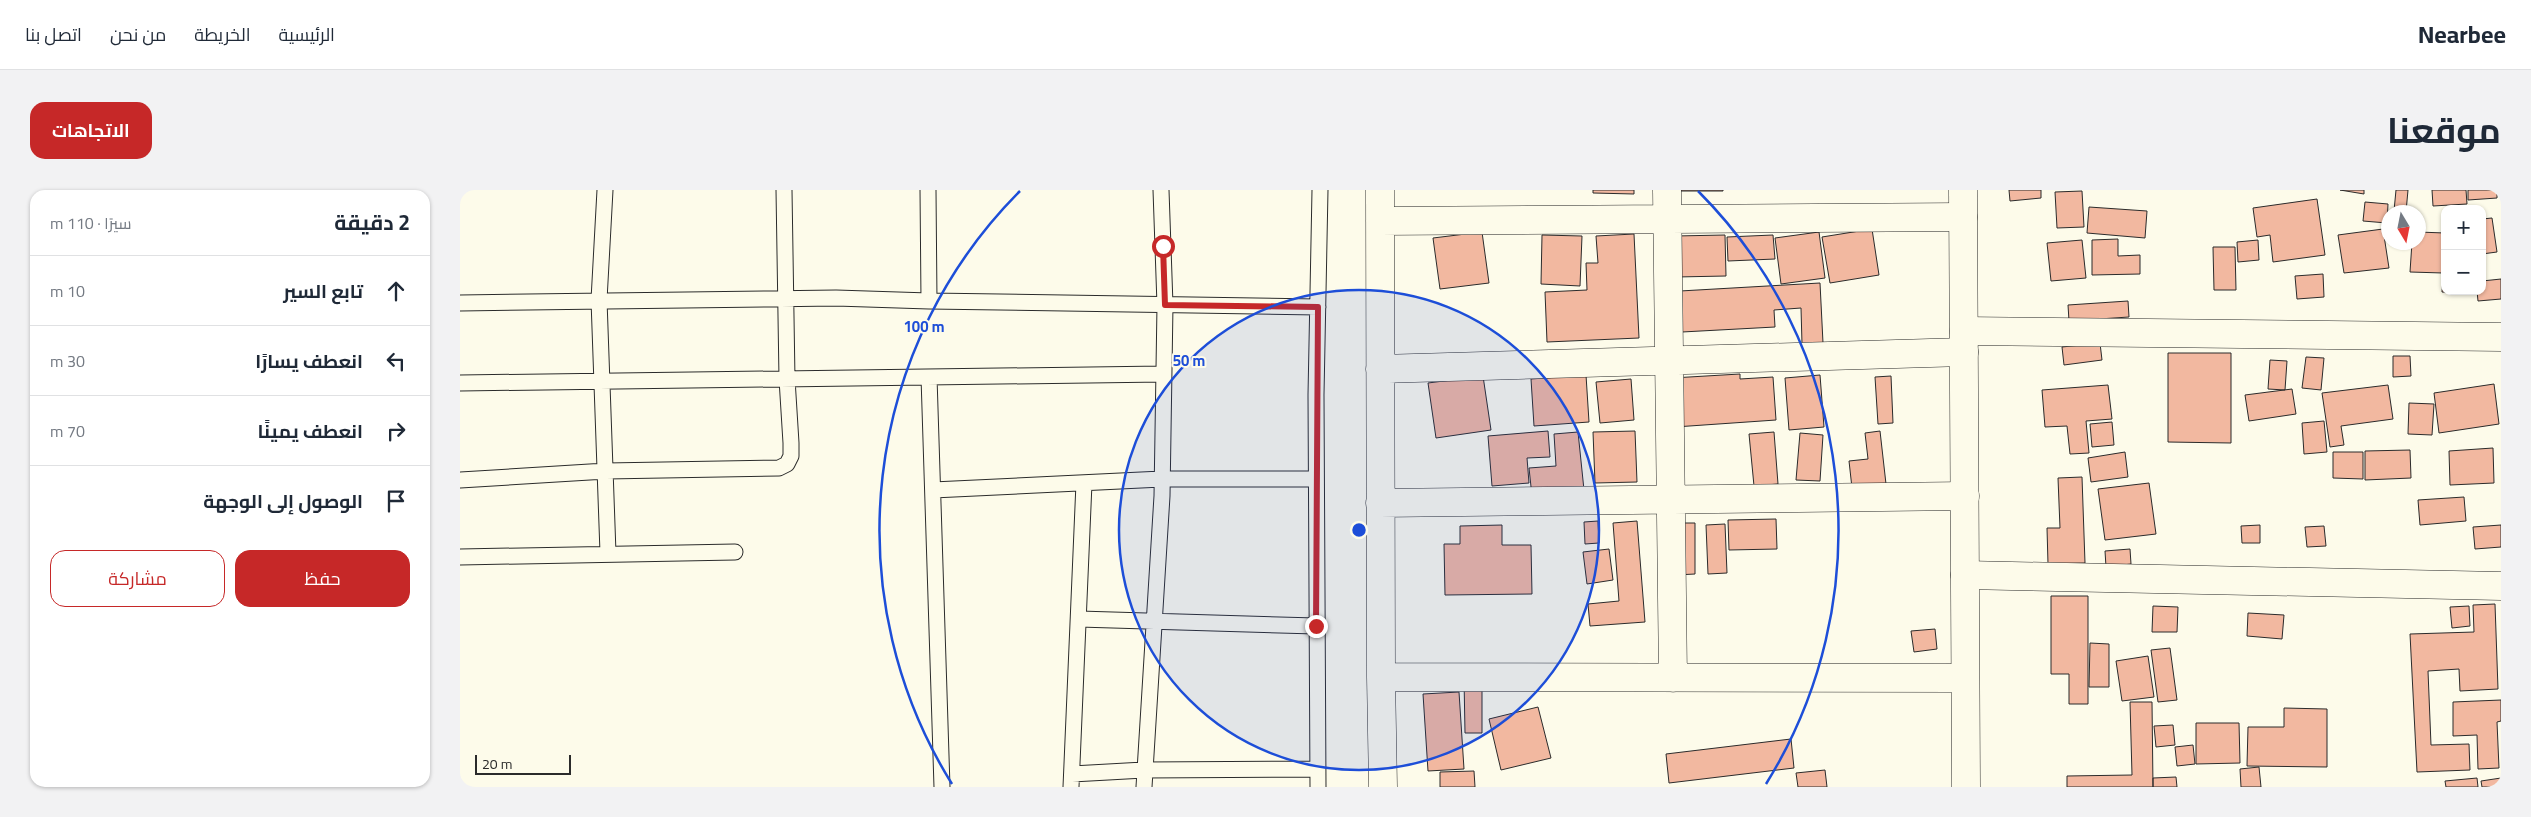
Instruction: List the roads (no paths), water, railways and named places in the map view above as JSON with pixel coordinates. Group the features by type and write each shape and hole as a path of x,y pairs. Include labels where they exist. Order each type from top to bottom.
{"street":[{"path":"1380,190 1380,677 1383,787"},
{"path":"1667,190 1673,499 1673,678"},
{"path":"1963,190 1966,787"},
{"path":"1380,221 1963,217"},
{"path":"1380,370 1670,361 1964,342 2501,337"},
{"path":"1380,503 1965,496"},
{"path":"1965,575 2501,586"},
{"path":"1380,677 1965,678"}],"lane":[{"path":"605,190 599,300 608,552"},
{"path":"460,480 606,471 779,468 787,464 791,456 791,442 787,379 784,190"},
{"path":"928,190 929,301"},
{"path":"1144,787 1162,478 1165,305 1161,190"},
{"path":"1318,787 1316,479 1320,190"},
{"path":"460,303 785,298 1318,307"},
{"path":"460,383 1163,374"},
{"path":"929,377 942,787"},
{"path":"933,490 1162,478 1316,479"},
{"path":"1084,483 1072,780 1144,770 1317,769"},
{"path":"460,557 608,552 735,552"},
{"path":"1079,620 1316,626"}]}
